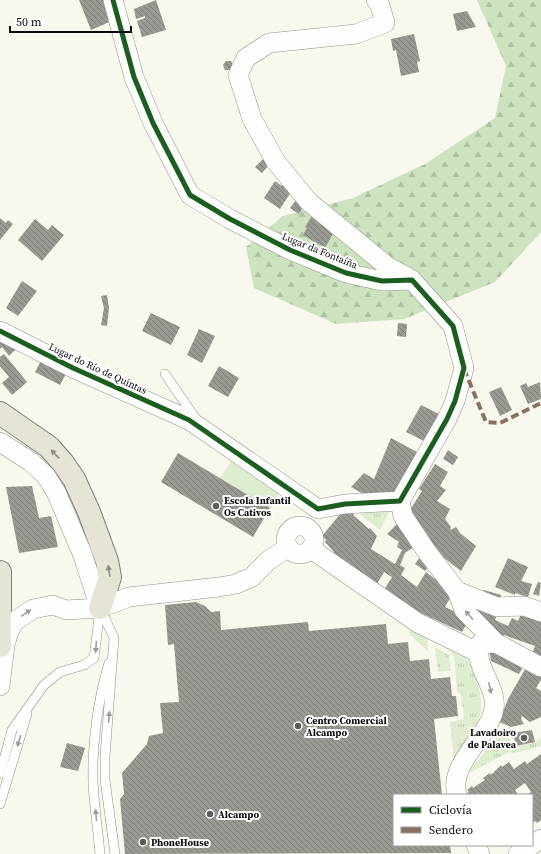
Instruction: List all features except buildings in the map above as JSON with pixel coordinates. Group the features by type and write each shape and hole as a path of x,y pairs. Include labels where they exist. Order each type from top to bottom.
{"highway":[{"path":"0,413 49,447 74,479 89,512 107,561 110,577 100,608"},
{"path":"0,572 0,646"}],"street":[{"name":"Lugar da Fontaíña","path":"113,0 134,78 153,123 190,195 230,219 284,247 346,273 382,281 412,280"},
{"name":"Lugar da Fontaíña","path":"376,0 380,6 385,23 356,34 269,43 246,58 238,75 252,119 276,162 309,202 387,266 412,280 453,326 464,368 455,401 447,420 400,501"},
{"name":"Lugar do Río de Quintas","path":"0,331 73,368 196,425"},
{"path":"196,425 318,509"},
{"path":"0,442 31,462 46,476 56,492 82,553 100,608"},
{"path":"305,527 318,509 346,504 400,501 403,516 427,552 457,591 464,610 496,643 541,667"},
{"path":"296,526 305,527 314,536 311,549 299,555 290,552 287,548 285,540 288,531 296,526"},
{"path":"0,686 5,645 15,621 24,613 33,609 54,605 66,610 100,608 129,597 236,584 252,577 269,560 287,548"},
{"path":"311,549 418,623 477,652"},
{"path":"457,591 497,607 524,606 541,612"},
{"path":"456,794 455,789 459,769 487,730 494,708 488,680 481,666 477,652 480,644 496,643"},
{"path":"518,854 531,846"}],"lane":[{"path":"165,374 196,425"},
{"path":"100,608 114,638 105,780 115,854"},
{"path":"0,774 12,730 51,678 60,672 84,665 94,658 100,608"},
{"path":"100,854 93,781 95,744 102,688 113,646"},
{"path":"0,804 31,704"}],"green space":[{"path":"477,0 541,0 541,232 495,282 404,319 336,324 254,288 246,247 283,216 353,198 425,164 495,118 506,66"},
{"path":"232,460 280,492 270,508 220,478"},
{"path":"391,508 380,530 360,514"},
{"path":"408,626 427,636 428,651 410,635"},
{"path":"434,639 457,651 466,658 477,681 480,694 481,705 478,723 454,759 450,722 464,719 461,695 457,691 454,656 448,649 434,642"},
{"path":"435,647 449,655 451,671 438,672"},
{"path":"498,736 508,737 511,745 515,746 531,743 541,738 541,746 512,754 511,751 467,774"}],"marked path":[{"path":"464,369 486,422 500,423 541,403"}],"cycle path":[{"path":"0,331 73,368 189,420 318,509 345,504 400,501 447,419 455,401 464,368 453,326 412,280 382,281 346,273 290,250 230,219 190,195 153,123 134,77 113,0"}],"place":[{"name":"Escola Infantil Os Cativos","path":"216,506"},
{"name":"Centro Comercial Alcampo","path":"298,726"},
{"name":"Lavadoiro de Palavea","path":"524,738"},
{"name":"Alcampo","path":"210,814"},
{"name":"PhoneHouse","path":"143,842"}]}
